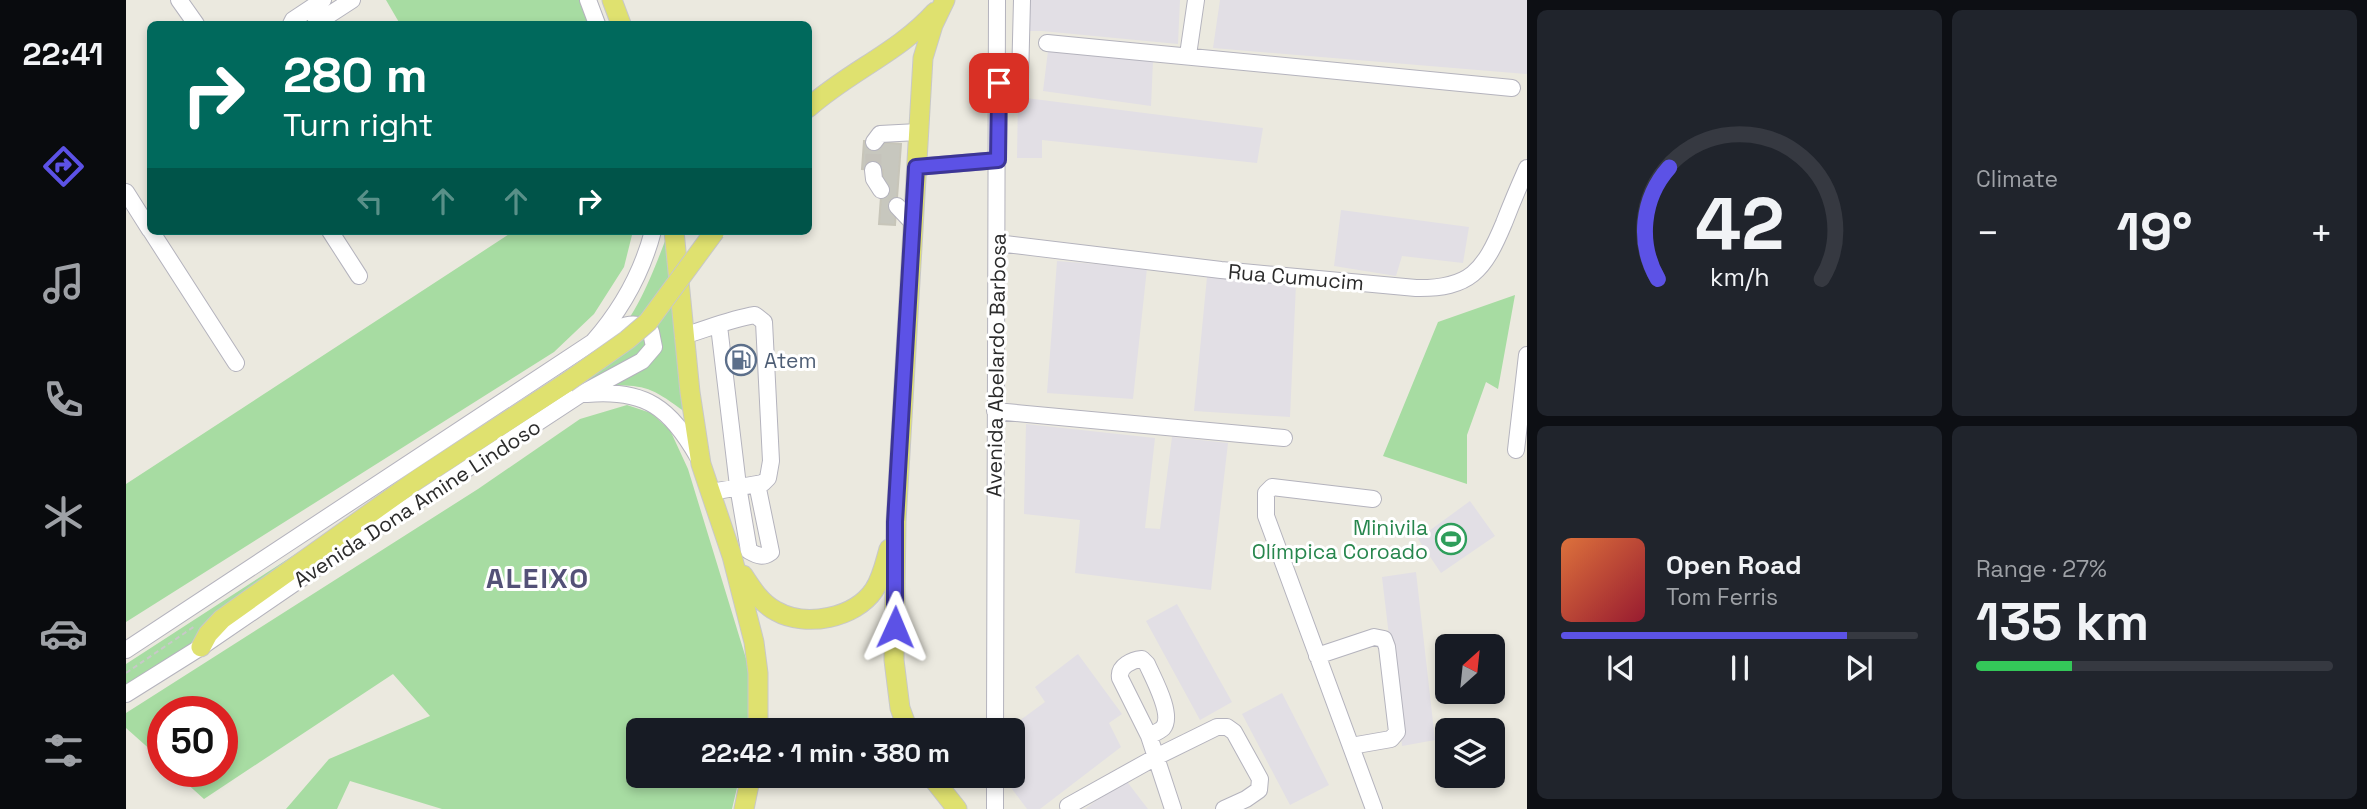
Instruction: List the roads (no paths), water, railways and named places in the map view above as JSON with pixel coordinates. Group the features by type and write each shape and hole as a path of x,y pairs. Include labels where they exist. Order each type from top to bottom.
{"main road":[{"path":"612,0 620,21"},
{"path":"813,104 830,89 890,51 920,27 944,1"},
{"path":"904,718 898,699 894,660 895,522 923,58 926,42 944,1"},
{"path":"674,235 683,336 701,464 732,556 754,642 758,673 758,718"},
{"path":"201,647 208,634 222,619 418,480 573,389 648,322 712,235"},
{"path":"732,556 753,592 778,612 809,619 832,617 860,605 875,589 885,565 895,522"},
{"path":"744,809 748,788"},
{"path":"940,788 957,809"}],"street":[{"path":"179,0 194,21"},
{"path":"292,21 323,0"},
{"path":"320,21 352,0"},
{"path":"588,0 596,21"},
{"name":"Avenida Abelardo Barbosa","path":"995,718 997,0"},
{"path":"1020,80 1022,0"},
{"path":"1188,55 1196,0"},
{"path":"1047,43 1512,88"},
{"path":"874,142 880,134 918,132"},
{"path":"916,167 998,160"},
{"name":"Rua Cumucim","path":"997,243 1221,270 1416,288 1446,287 1470,275 1490,257 1527,168"},
{"path":"873,170 874,179 881,190"},
{"path":"126,192 147,224"},
{"path":"897,206 913,223"},
{"path":"154,235 236,363"},
{"path":"333,235 359,276"},
{"name":"Avenida Dona Amine Lindoso","path":"126,650 593,342 615,317 635,281 652,235"},
{"path":"683,336 719,326 736,318 755,315 764,321 771,461 768,478 763,483 710,492"},
{"path":"573,389 642,361 654,348 651,332 636,323 628,324 593,342"},
{"path":"719,326 738,486 749,551 758,556 766,556 771,552 757,484"},
{"path":"1516,450 1527,355"},
{"path":"573,389 637,398 660,409 682,430 701,464"},
{"path":"995,411 1283,438"},
{"path":"1373,499 1272,487 1266,493 1266,516 1374,809"},
{"path":"1317,656 1374,637 1384,639 1388,647 1397,732 1391,739 1351,746"},
{"path":"126,694 201,647"},
{"path":"1068,806 1156,757 1217,727 1227,727 1234,732 1260,779 1259,790 1224,809"},
{"path":"1149,736 1173,809"},
{"path":"995,788 995,809"}],"tunnel":[{"path":"873,170 874,142"}],"place":[{"name":"Atem","path":"741,360"},
{"name":"Minivila Olímpica Coroado","path":"1451,539"}],"district":[{"name":"ALEIXO","path":"538,578"}]}
